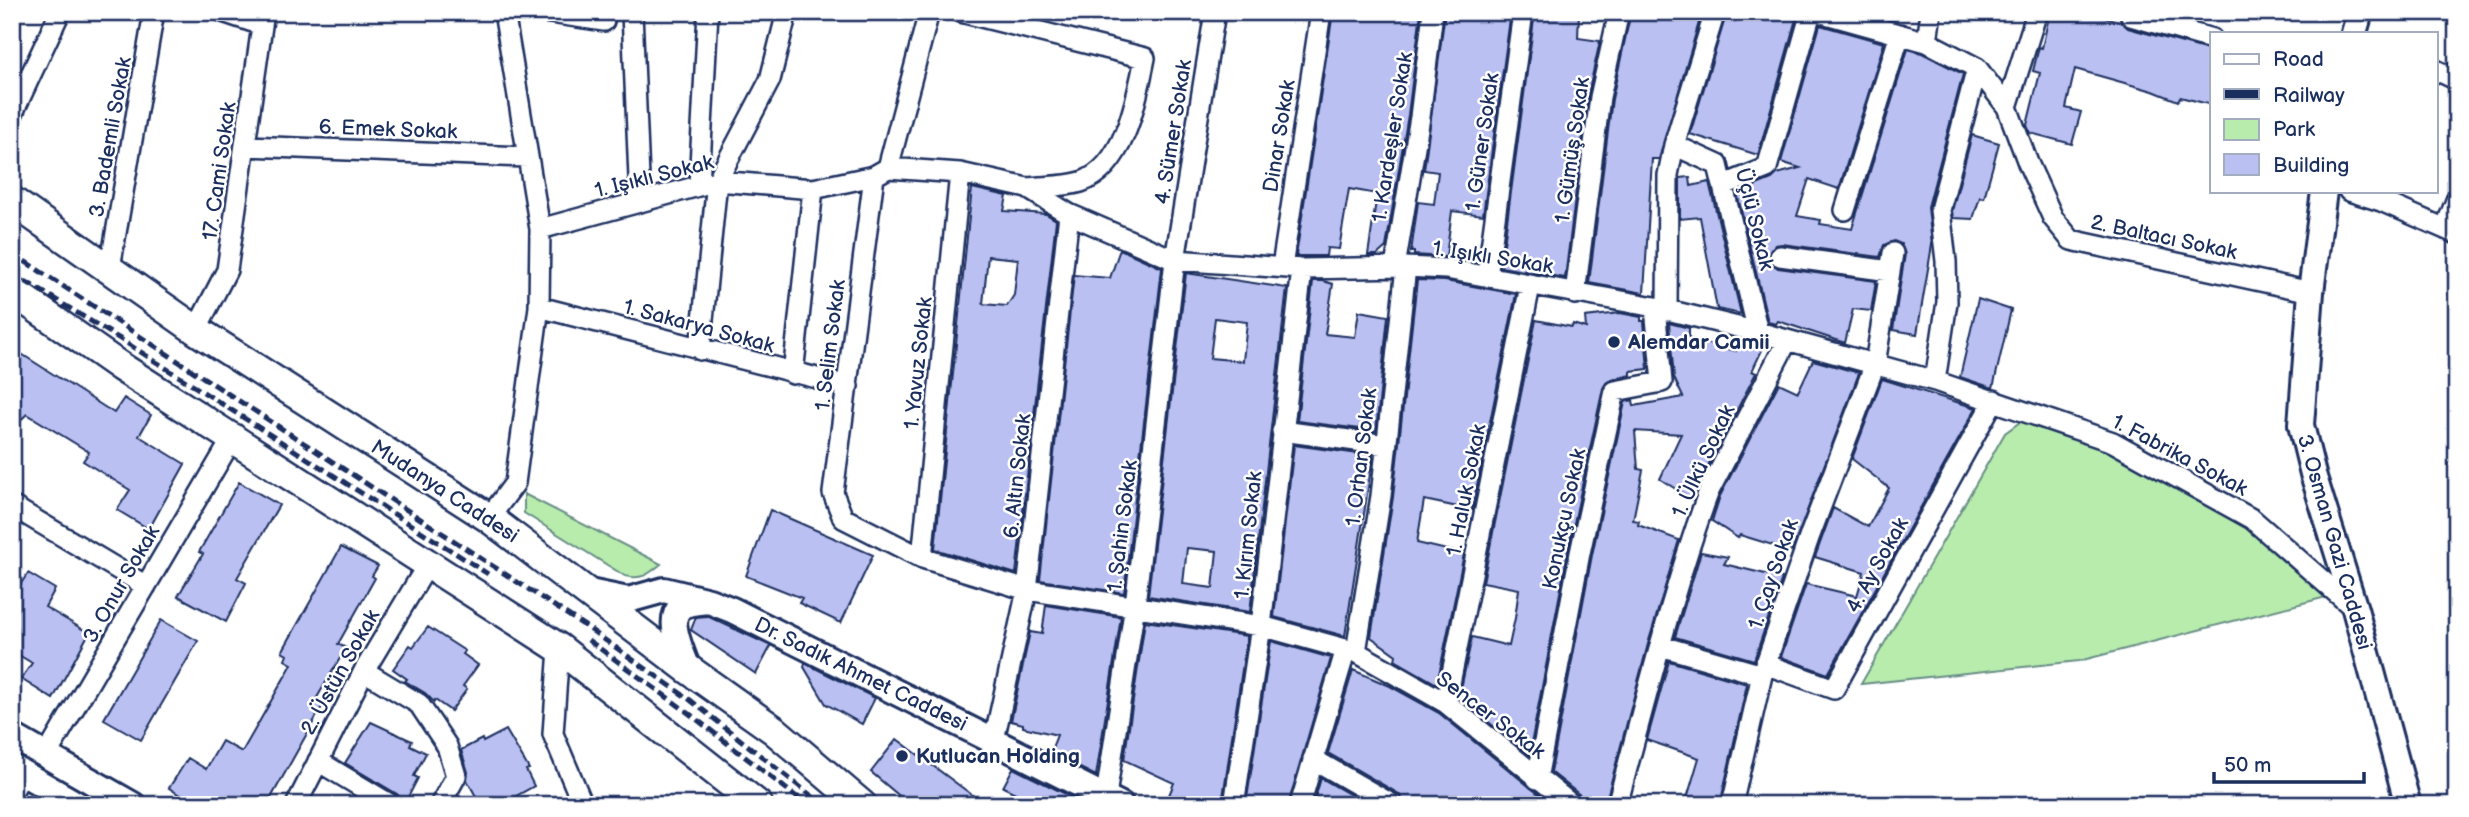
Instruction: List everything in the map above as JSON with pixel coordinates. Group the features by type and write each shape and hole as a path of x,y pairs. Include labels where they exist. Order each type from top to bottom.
{"highway":[{"name":"Mudanya Caddesi","path":"12,201 196,330 489,518 774,730 862,805"},
{"path":"12,291 121,367 233,436 559,649 758,805"}],"main road":[{"name":"3. Osman Gazi Caddesi","path":"2324,192 2311,292 2301,425 2313,474 2355,609 2408,805"},
{"name":"Dr. Sadık Ahmet Caddesi","path":"589,592 628,600 664,590 709,601 745,616 1113,801"},
{"path":"688,668 675,634 675,618 680,608 691,603 709,601"},
{"path":"12,736 133,805"},
{"path":"16,777 78,805"}],"street":[{"path":"12,115 60,12"},
{"name":"3. Bademli Sokak","path":"110,268 154,12"},
{"path":"223,12 263,18"},
{"path":"489,518 515,483 539,307 540,229 505,12"},
{"path":"543,12 604,21"},
{"path":"632,12 640,202"},
{"path":"700,350 708,183 708,12"},
{"path":"708,183 770,80 787,12"},
{"name":"1. Selim Sokak","path":"843,519 833,493 881,172 929,12"},
{"name":"1. Işıklı Sokak","path":"540,229 708,183 813,189 881,172 960,173 1027,188 1081,182 1106,168 1136,105 1145,58 961,12"},
{"name":"4. Sümer Sokak","path":"1175,260 1215,12"},
{"name":"Dinar Sokak","path":"1292,268 1321,12"},
{"name":"1. Kardeşler Sokak","path":"1400,267 1433,12"},
{"name":"1. Güner Sokak","path":"1487,277 1523,12"},
{"name":"1. Gümüş Sokak","path":"1576,294 1600,97 1619,12"},
{"path":"1661,309 1668,187 1674,145 1715,12"},
{"path":"1724,185 1767,167 1811,12"},
{"path":"1819,12 1845,16 1927,42 1977,68 1940,210 1946,261 1947,302 1935,381"},
{"path":"1927,42 1931,12"},
{"path":"2007,107 2037,12"},
{"path":"2131,16 2210,38"},
{"name":"17. Cami Sokak","path":"196,330 227,270 247,146 263,18"},
{"path":"1845,210 1900,34"},
{"name":"2. Baltacı Sokak","path":"1977,68 2007,107 2053,218 2071,240 2311,292"},
{"path":"2438,71 2457,80"},
{"name":"Üçlü Sokak","path":"1674,145 1718,164 1758,332"},
{"name":"6. Emek Sokak","path":"247,146 527,157"},
{"name":"1. Yavuz Sokak","path":"922,558 960,173"},
{"name":"1. Işıklı Sokak","path":"1027,188 1069,214 1175,260 1292,268 1446,269 1661,309 1875,364"},
{"path":"793,374 813,189"},
{"path":"2356,192 2383,196 2451,232 2457,198"},
{"name":"6. Altın Sokak","path":"994,740 1027,590 1069,214"},
{"name":"1. Çay Sokak","path":"1732,805 1764,669 1810,535 1875,364 1892,262 1780,256"},
{"name":"1. Şahin Sokak","path":"1113,801 1175,260"},
{"name":"1. Orhan Sokak","path":"1300,805 1351,650 1381,496 1400,267"},
{"name":"1. Kırım Sokak","path":"1234,805 1261,626 1282,431 1292,268"},
{"name":"1. Haluk Sokak","path":"1446,703 1530,286"},
{"name":"1. Sakarya Sokak","path":"539,307 848,386"},
{"name":"Konukçu Sokak","path":"1537,779 1580,553 1615,391 1662,382 1661,309"},
{"name":"1. Ülkü Sokak","path":"1618,805 1686,559 1710,491 1787,341"},
{"name":"1. Fabrika Sokak","path":"1875,364 1935,381 2113,442 2252,519 2355,609"},
{"name":"4. Ay Sokak","path":"1764,669 1834,689 1994,401"},
{"path":"1282,431 1386,445"},
{"name":"3. Onur Sokak","path":"47,756 233,436"},
{"path":"12,506 146,586"},
{"name":"Sencer Sokak","path":"843,519 922,558 1027,590 1261,626 1351,650 1446,703 1572,805"},
{"name":"2. Üstün Sokak","path":"296,805 364,671 428,564"},
{"path":"1661,646 1764,669"},
{"path":"559,649 553,734 583,805"},
{"path":"364,671 419,704 437,728 447,746 456,776 440,805"},
{"path":"1313,760 1393,805"},
{"path":"318,761 391,805"}],"green space":[{"path":"2038,421 2119,452 2251,528 2334,595 2079,661 1861,684 2005,433 2020,422"},
{"path":"524,494 661,564 645,575 625,576 524,513"}],"building":[{"path":"1333,12 1421,12 1408,115 1386,247 1377,255 1368,255 1377,194 1349,189 1339,249 1327,248 1326,256 1296,256"},
{"path":"1445,12 1511,12 1483,215 1452,211 1446,257 1414,255 1414,252 1411,252 1418,202 1434,204 1438,172 1424,170"},
{"path":"1535,12 1579,12 1578,38 1600,41 1588,95 1565,278 1501,267"},
{"path":"1631,12 1702,12 1659,159 1652,159 1644,293 1589,283 1612,99"},
{"path":"1727,12 1770,12 1796,19 1758,155 1690,134"},
{"path":"2050,12 2078,12 2120,21 2128,28 2210,50 2210,104 2180,97 2178,101 2153,91 2075,69 2066,108 2081,112 2072,144 2030,133 2027,125 2040,73 2033,71 2039,47 2042,48"},
{"path":"1820,25 1884,43 1839,189 1809,179 1797,216 1821,220 1820,224 1852,229 1908,49 1922,53 1963,74 1928,207 1932,245 1917,334 1893,330 1905,254 1901,244 1894,241 1884,245 1880,257 1775,245 1768,254 1768,260 1778,268 1876,281 1871,311 1853,309 1845,343 1778,321 1776,324 1768,322 1737,193 1772,179 1777,174 1800,168 1781,162"},
{"path":"1972,135 1999,143 1984,198 1980,197 1973,219 1953,218 1952,211"},
{"path":"1690,177 1691,186 1709,182 1741,314 1717,309 1700,217 1680,219 1680,178"},
{"path":"972,188 1007,196 1004,211 1046,214 1056,220 1016,574 935,549","holes":["988,256 1018,259 1014,295 1007,306 983,304"]},
{"path":"1120,249 1162,268 1124,593 1040,580 1074,275 1110,278"},
{"path":"1186,273 1287,288 1250,612 1148,596","holes":["1215,318 1247,322 1243,361 1210,358","1187,548 1217,551 1213,588 1183,584"]},
{"path":"1417,280 1445,281 1516,294 1472,510 1424,500 1417,543 1464,554 1437,684 1395,660 1396,655 1371,637 1393,497"},
{"path":"1313,281 1333,284 1325,334 1355,337 1359,311 1388,316 1376,431 1297,421"},
{"path":"1978,299 2011,310 1993,388 1960,377"},
{"path":"1620,313 1641,317 1641,321 1644,321 1648,369 1631,371 1631,375 1612,379 1603,388 1529,755 1459,698 1472,637 1509,646 1515,618 1519,589 1483,582 1536,320 1586,328 1585,317"},
{"path":"1669,323 1689,328 1689,339 1736,351 1740,340 1764,346 1752,371 1756,373 1698,485 1693,500 1660,479 1681,434 1635,431 1638,469 1643,470 1633,520 1639,521 1638,525 1679,540 1605,805 1584,805 1580,795 1551,772 1592,555 1625,402 1633,400 1634,406 1683,397 1674,378"},
{"path":"20,353 114,413 124,398 151,415 139,436 185,464 149,529 117,510 130,490 83,461 89,452 27,414 12,428 12,365"},
{"path":"1813,360 1859,373 1792,551 1740,535 1738,538 1712,521 1720,496 1779,383 1798,392"},
{"path":"1882,379 1976,408 1828,674 1781,657 1806,584 1857,596 1864,572 1815,557 1833,508 1868,527 1889,488 1852,459"},
{"path":"1294,445 1373,456 1345,636 1274,617"},
{"path":"239,482 279,505 237,578 246,583 226,622 178,596 203,554 199,552"},
{"path":"770,510 873,555 841,623 799,603 802,598 746,576"},
{"path":"341,547 378,566 372,576 375,578 338,644 346,648 315,701 323,705 267,805 195,805 169,788 188,758 206,769 222,741 242,752 292,664 285,660 287,655 282,652"},
{"path":"1701,552 1728,557 1724,564 1782,578 1754,660 1675,637"},
{"path":"28,573 55,589 45,607 89,633 53,699 21,679 32,663 12,651 12,597"},
{"path":"1046,605 1121,617 1096,776 1050,753 1057,735 1023,727 1023,724 1011,721 1030,632 1042,634"},
{"path":"707,616 771,646 756,674 691,630 696,617"},
{"path":"161,620 198,641 141,740 104,719"},
{"path":"1145,621 1247,636 1222,804 1209,798 1207,805 1165,805 1174,783 1124,760"},
{"path":"428,627 465,651 463,654 478,665 463,686 467,689 451,711 405,681 407,679 393,669 410,645 413,647"},
{"path":"1271,641 1331,658 1288,805 1246,805"},
{"path":"1669,661 1747,684 1720,805 1685,805 1699,758 1647,740"},
{"path":"805,663 875,698 862,724 826,704 804,667"},
{"path":"1353,670 1390,686 1439,713 1552,805 1496,805 1485,797 1480,805 1405,805 1399,794 1328,753"},
{"path":"371,722 412,741 410,745 426,753 414,776 418,778 405,803 397,794 345,763"},
{"path":"506,730 529,769 526,770 534,786 511,799 514,805 483,805 467,780 468,772 461,750"},
{"name":"Kutlucan Holding","path":"897,739 986,805 910,805 871,772"},
{"path":"1013,768 1084,803 1083,805 1040,805 1003,787"},
{"path":"1321,778 1368,805 1313,805"}],"railway":[{"path":"12,253 588,628 689,699 823,805"},
{"path":"12,273 488,574"},
{"path":"588,640 682,708 807,805"}],"place":[{"name":"Alemdar Camii","path":"1614,342"},
{"name":"Kutlucan Holding","path":"902,756"}]}
